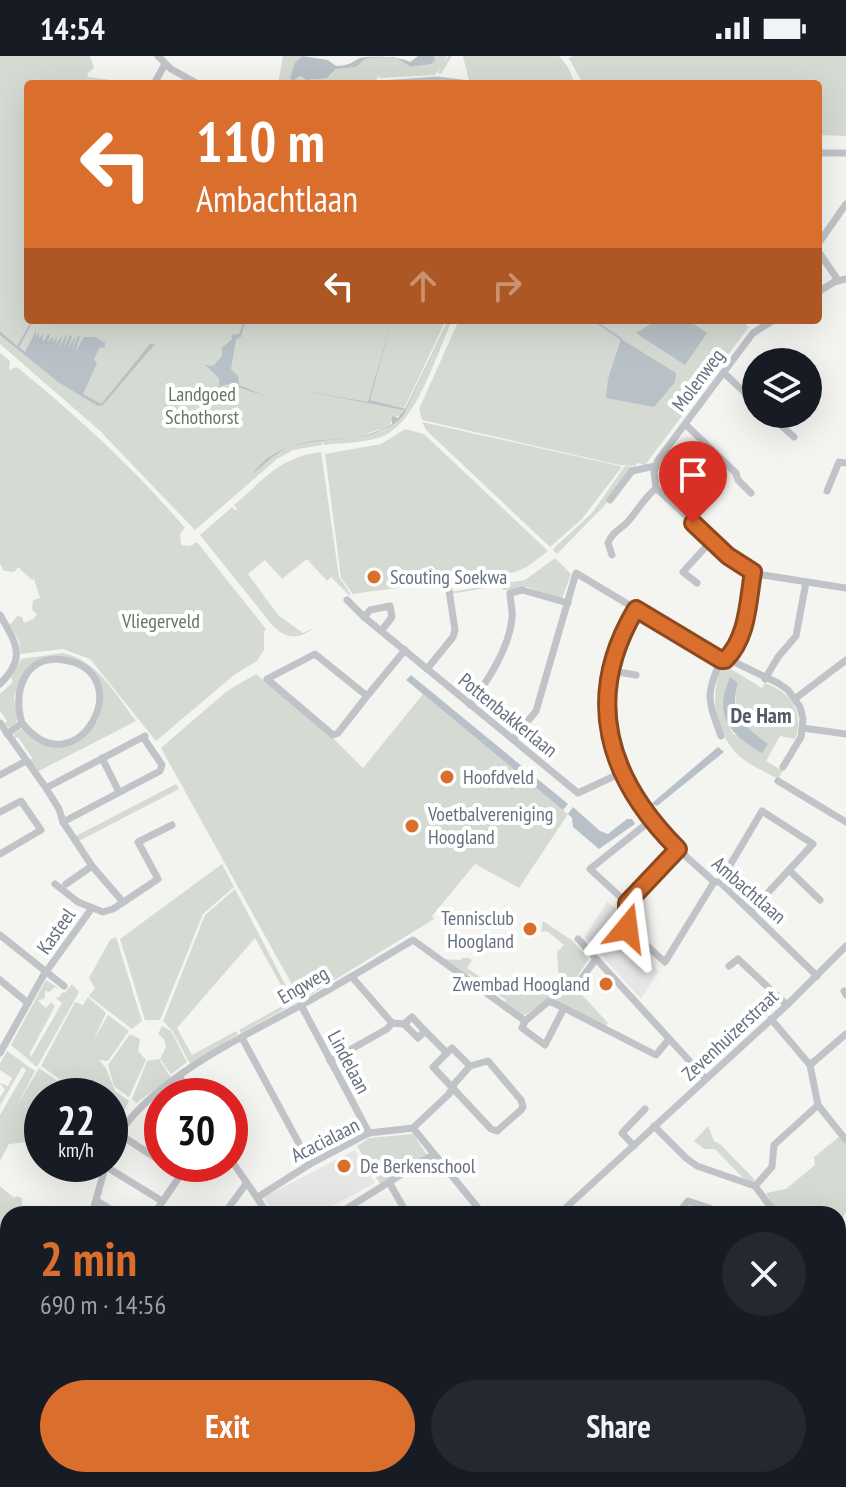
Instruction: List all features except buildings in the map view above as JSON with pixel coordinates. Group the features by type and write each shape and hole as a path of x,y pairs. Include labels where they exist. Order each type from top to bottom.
{"street":[{"path":"158,56 165,64 191,80"},
{"path":"156,80 165,64"},
{"path":"822,153 846,153"},
{"path":"822,238 846,204"},
{"path":"822,256 842,280 822,290"},
{"name":"Molenweg","path":"610,500 632,471 655,466 753,333 768,324"},
{"path":"724,373 742,390"},
{"path":"685,424 736,473 738,480 751,493"},
{"path":"784,428 794,437"},
{"path":"827,491 839,462 846,463"},
{"path":"655,466 656,488 734,562 753,572 846,588"},
{"path":"612,555 608,543 611,534 627,524 640,502 656,488"},
{"path":"697,583 683,572 711,541"},
{"path":"721,736 709,705 710,685 744,628 753,572"},
{"path":"513,739 536,711 576,573 724,659 778,683 796,698 803,728 783,767"},
{"path":"765,679 796,636 806,582"},
{"path":"427,669 453,637 455,630 449,590"},
{"path":"470,705 494,672 501,656 512,619 510,593 522,590 568,603"},
{"name":"Pottenbakkerlaan","path":"347,600 578,793 621,773"},
{"path":"364,617 370,610 390,606 392,617 382,630"},
{"name":"Ambachtlaan","path":"636,609 616,650 611,671 608,705 611,737 621,773 650,821 751,911 817,976"},
{"path":"0,615 16,642 17,657 14,669 0,684"},
{"path":"367,696 315,654 267,679 333,735 338,733 405,650"},
{"path":"55,660 74,662 95,681 99,692 99,710 94,722 81,736 53,742 36,736 22,723 17,703 19,686 36,666 55,660"},
{"path":"796,698 846,660"},
{"path":"611,671 636,675"},
{"path":"0,723 46,788 63,822 92,866 123,902 167,874"},
{"path":"7,734 22,723"},
{"path":"803,728 846,734"},
{"path":"46,788 144,737 162,768 63,822"},
{"path":"102,758 119,792"},
{"path":"0,775 26,761"},
{"path":"778,781 846,822"},
{"path":"0,812 21,801 41,828 41,833 0,854"},
{"path":"678,849 627,903 627,928 665,962 762,811 813,844 751,911"},
{"path":"627,903 590,869 650,821"},
{"path":"158,879 138,842 172,825"},
{"path":"66,884 92,866"},
{"path":"789,870 820,900"},
{"name":"Kasteel","path":"55,884 66,894 103,912 123,902"},
{"name":"Kasteel","path":"0,1053 46,971 92,908"},
{"path":"0,935 64,986"},
{"path":"578,939 706,1079"},
{"name":"Engweg","path":"128,1122 139,1107 216,1051 413,940 525,1021 522,1028 545,1045 564,1008"},
{"name":"Zevenhuizerstraat","path":"568,1206 787,1005 846,946"},
{"path":"578,983 596,959"},
{"path":"729,966 738,959 787,1005"},
{"path":"352,977 392,1023 404,1024 418,1038 425,1031 447,1053"},
{"path":"0,980 28,1003"},
{"path":"525,1021 549,1001 656,1055 669,1039"},
{"name":"Lindelaan","path":"301,1005 369,1133"},
{"path":"771,1019 810,1065 818,1105 846,1140"},
{"path":"330,1061 387,1029 392,1023"},
{"path":"810,1065 846,1034"},
{"path":"242,1038 310,1164"},
{"path":"470,1066 452,1048 433,1067 452,1088 491,1129 497,1131 521,1110 521,1100 488,1061 470,1066 452,1088 413,1128 476,1206"},
{"path":"755,1186 772,1167 774,1145 818,1105"},
{"path":"634,1146 622,1133 645,1109"},
{"path":"654,1126 697,1166 755,1186 770,1206"},
{"name":"Acacialaan","path":"258,1197 310,1164 369,1133 413,1128"},
{"path":"351,1206 434,1154"},
{"path":"128,1180 162,1201"},
{"path":"95,1206 101,1182"},
{"path":"159,1206 174,1182"},
{"path":"389,1182 402,1206"},
{"path":"230,1206 246,1184 263,1206"},
{"path":"97,1201 105,1206"},
{"path":"684,1206 688,1201 703,1206"}],"shaded area":[{"path":"302,56 328,60 336,66 360,58 388,57 366,58 356,67 336,69 327,78 307,80 301,76 291,80 295,63"},
{"path":"418,56 434,56 435,61 411,67 396,58 410,62"},
{"path":"30,324 19,347 25,352 36,331 36,337 39,332 39,338 44,334 44,341 48,334 48,342 54,336 52,343 58,336 55,345 62,336 60,347 66,335 64,348 72,336 68,349 76,335 72,351 80,337 75,352 84,337 95,337 105,343 105,347 99,348 94,360 97,363 83,394 102,403 150,344 155,344 103,405 98,406 58,382 0,335 0,331 17,346"},
{"path":"245,324 241,337 236,339 231,369 238,376 239,385 268,397 228,384 219,387 219,378 205,365 213,366 222,356 222,348 232,339 231,335 239,334"},
{"path":"391,324 370,400 405,409 446,324 403,416 392,425 379,432 346,438 375,432 392,424 392,416 398,418 404,410 294,389 368,402"},
{"path":"651,324 694,324 707,333 685,365 636,333"},
{"path":"621,339 676,373 675,382 654,407 606,398 608,379"},
{"path":"285,449 272,457 253,474 267,459"},
{"path":"411,675 568,804 563,810 406,680"},
{"path":"730,677 738,683 735,695 737,712 752,731 768,744 762,753 741,739 727,722 723,703"},
{"path":"718,747 724,752 657,806 651,804"},
{"path":"573,807 600,831 608,834 627,819 632,819 635,824 599,849 573,827 568,814"},
{"path":"607,902 619,910 616,921 658,971 641,999 585,937"},
{"name":"De Berkenschool","path":"355,1150 375,1183 332,1206 269,1206 264,1197"}],"green space":[{"name":"Landgoed Schothorst","path":"0,56 90,56 94,68 87,74 88,77 111,80 24,80 24,324 444,324 401,415 395,417 388,427 359,436 383,431 403,416 446,324 450,324 415,403 394,430 360,442 324,445 322,442 322,445 293,450 277,459 195,530 99,430 0,344"},
{"path":"283,56 302,56 295,63 293,73 296,79 302,76 311,80 279,80"},
{"path":"434,56 447,56 444,63 448,56 452,56 441,74 438,73 441,66 435,75 380,78 379,75 376,80 311,80 330,76 336,69 356,67 366,58 394,57 411,67 430,64"},
{"path":"463,56 559,56 573,80 469,80"},
{"path":"846,56 846,136 822,135 822,80 581,80 569,58"},
{"path":"457,324 745,324 749,327 645,465 619,465 422,420 419,409"},
{"name":"Vliegerveld","path":"0,353 10,361 9,370 17,367 105,444 146,485 185,528 180,534 181,545 190,546 197,542 266,629 264,650 257,661 234,675 156,741 90,659 63,649 20,654 19,641 10,625 17,616 22,617 24,623 33,619 37,614 32,610 33,600 40,598 34,579 18,567 14,572 4,571 0,564"},
{"path":"422,422 621,468 582,519 550,547 426,430"},
{"path":"405,429 424,434 548,551 515,572 353,594 341,578 325,454 381,444"},
{"path":"321,452 339,577 350,596 331,577 327,581 307,559 282,579 265,560 248,574 278,615 303,633 314,628 298,636 288,636 273,626 200,535 232,507 237,509 234,505 274,470 295,458"},
{"path":"625,466 635,467 603,507 557,554 553,550 555,547 592,513"},
{"path":"555,558 571,574 562,599 527,587 503,590 502,585 450,594 525,580"},
{"path":"62,653 86,662 96,670 136,721 37,772 30,760 32,758 13,734 23,728 43,741 81,739 99,719 101,691 81,663 57,657 21,677 14,698 18,720 10,728 4,724 7,721 0,711 0,694 13,682 11,678 21,659"},
{"path":"726,666 762,688 765,683 774,687 794,705 798,721 795,739 780,736 766,761 783,771 778,779 739,756 724,736 715,702 721,667","holes":["730,678 738,683 737,712 752,731 768,744 733,734 725,713 724,699"]},
{"name":"Voetbalvereniging Hoogland","path":"256,674 335,740 363,768 423,694 568,814 519,888 475,864 432,916 434,919 307,997 295,990 161,748 227,691"},
{"path":"176,784 179,789 79,841 76,836"},
{"path":"222,864 234,887 203,914 160,1020 145,1020 120,939"},
{"path":"235,889 295,1003 241,1033 239,1030 286,1004 283,989 255,938 177,1028 192,1055 236,1031 238,1034 190,1064 173,1032 163,1021 205,915"},
{"path":"543,921 573,941 589,959 572,984 608,1023 605,1027 550,998 523,1016 503,1004 506,1000 469,974 466,976 441,959 472,960 467,968 497,989 559,986 557,952 564,945 547,931 541,932"},
{"path":"116,937 142,1021 132,1029 89,996 95,988 89,978 110,940"},
{"path":"46,980 60,989 54,987 50,992 45,991 45,998 38,1001 46,1008 51,1002 55,1006 30,1053 31,1057 62,1003 55,997 65,993 72,984 79,992 37,1067 9,1047 35,1065 11,1045"},
{"path":"88,997 106,1013 93,1041 108,1015 129,1031 108,1061 99,1060 110,1078 58,1078 41,1066 75,1002 83,1005"},
{"path":"162,1026 171,1031 187,1062 171,1074 160,1059 166,1047 164,1039 158,1034"},
{"path":"130,1034 140,1039 138,1051 146,1060 129,1097 128,1078 112,1078 108,1065"},
{"path":"7,1051 35,1071 31,1078 24,1078 24,1092 16,1107 24,1093 24,1142 9,1144 0,1161 0,1115 26,1070 22,1067 0,1106 0,1097 5,1090 0,1083 8,1086 12,1078 0,1070"},
{"path":"159,1059 171,1078 144,1078 144,1097 136,1103 132,1099 147,1061"},
{"path":"39,1068 53,1078 33,1078"},
{"path":"708,1126 714,1141 755,1180 753,1182 743,1178 715,1149 704,1149 694,1141"},
{"path":"413,1134 427,1155 380,1184 357,1146 369,1138"},
{"path":"839,1137 846,1145 846,1206 774,1206 766,1193 786,1189 815,1165 814,1157"},
{"path":"0,1186 14,1198 22,1198 24,1206 0,1206"}],"waterway":[{"path":"599,324 621,339"}],"place":[{"name":"Scouting Soekwa","path":"374,577"},
{"name":"Hoofdveld","path":"447,777"},
{"name":"Voetbalvereniging Hoogland","path":"412,826"},
{"name":"Tennisclub Hoogland","path":"530,929"},
{"name":"Zwembad Hoogland","path":"606,984"},
{"name":"De Berkenschool","path":"344,1166"}],"district":[{"name":"De Ham","path":"761,715"}],"route":[{"path":"627,928 627,903 678,849 650,821 621,773 611,744 608,705 610,678 624,629 636,609 725,660 744,628 753,572 734,562 693,523"}]}
